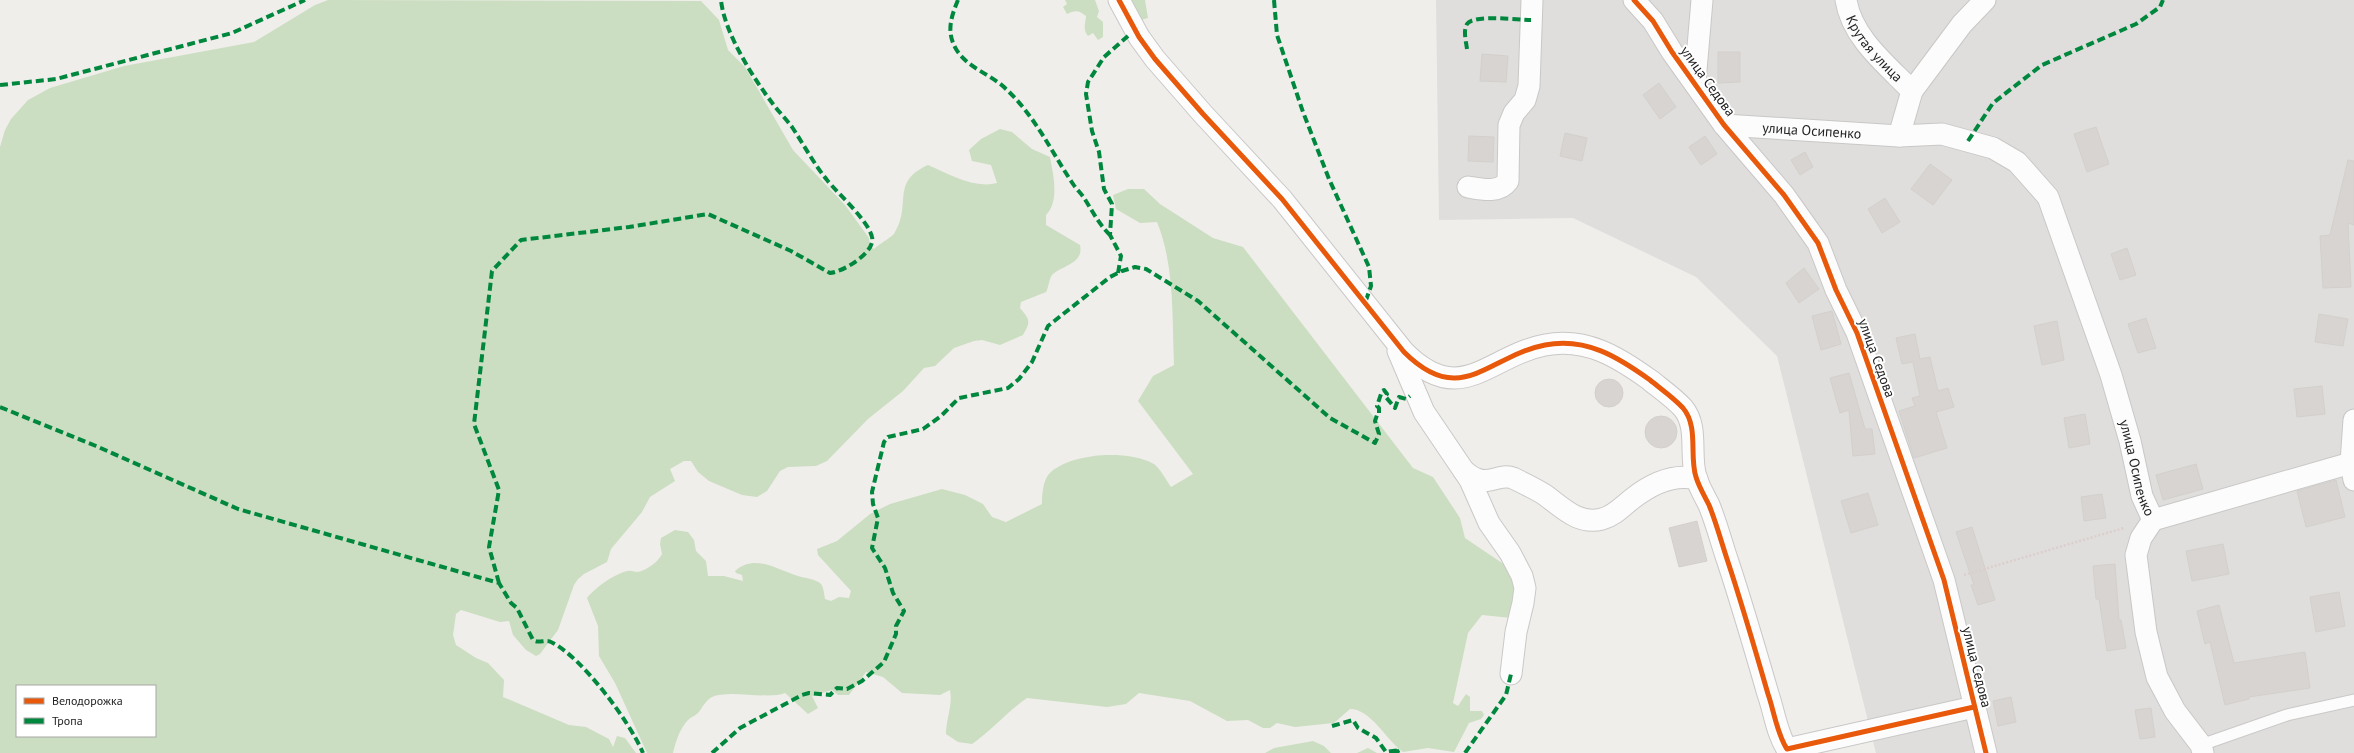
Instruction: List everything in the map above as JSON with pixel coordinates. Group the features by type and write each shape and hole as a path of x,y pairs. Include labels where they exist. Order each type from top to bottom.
{"street":[{"path":"1119,0 1139,37 1155,59 1189,99 1282,199 1404,352 1419,365 1435,373 1454,377 1477,374 1514,356 1549,344 1579,344 1613,356 1660,388 1686,411 1691,428 1697,479 1715,523 1787,748 1794,749 1974,707"},
{"path":"1468,187 1485,190 1504,185 1508,181 1509,125 1514,114 1525,100 1530,86 1532,0"},
{"name":"улица Седова","path":"1634,0 1653,21 1672,52 1695,82 1724,125 1784,195 1818,243 1836,290 1857,333 1944,580 1986,753"},
{"path":"1695,82 1702,0"},
{"name":"Крутая улица","path":"1846,0 1847,8 1863,40 1912,91"},
{"path":"1899,136 1912,91 1962,24 1985,0"},
{"name":"улица Осипенко","path":"1724,125 1899,136 1942,134 1993,148 2017,162 2048,197 2111,375 2130,441 2142,496 2153,520 2141,538 2136,555 2146,632 2157,677 2175,711 2202,749"},
{"path":"1384,326 1406,365 1424,412 1464,471 1489,523 1514,560 1524,584 1523,603 1516,632 1511,674"},
{"path":"2153,520 2353,468 2354,420"},
{"path":"1464,471 1477,479 1485,481 1500,476 1512,478 1544,494 1570,514 1587,520 1596,520 1611,515 1641,493 1674,477 1686,476 1697,479"}],"lane":[{"path":"2202,749 2287,715 2354,700"}],"path":[{"path":"1944,580 2153,520"}],"shaded area":[{"path":"1436,0 2354,0 2354,753 1876,753 1777,356 1696,277 1573,218 1439,220"}],"green space":[{"path":"328,0 701,1 719,20 728,50 745,67 793,150 845,205 869,238 870,247 874,249 894,234 900,222 905,186 916,172 928,165 962,180 979,184 997,183 991,165 972,161 969,150 981,139 1000,129 1012,132 1032,149 1050,157 1054,179 1054,195 1053,202 1046,215 1046,225 1080,245 1079,256 1072,263 1052,275 1046,292 1021,302 1020,308 1026,315 1028,321 1023,335 1000,345 982,340 974,341 954,348 935,366 924,368 903,391 868,419 827,461 816,466 788,467 780,471 767,491 757,497 742,495 709,481 698,472 691,461 684,461 670,469 675,481 650,497 642,512 611,549 607,562 584,574 578,579 574,585 558,630 540,654 536,656 526,650 513,635 509,621 500,622 461,610 456,614 453,635 456,645 476,658 488,663 504,680 503,697 569,725 586,727 609,739 613,747 617,736 625,738 636,753 0,753 0,147 5,130 11,119 28,100 50,88 124,66 254,42 315,5"},
{"path":"1065,0 1095,0 1099,11 1097,17 1103,22 1103,37 1098,40 1093,33 1088,36 1085,28 1086,16 1077,11 1067,14 1063,7 1067,4"},
{"path":"1123,0 1145,0 1148,18 1141,20"},
{"path":"1128,189 1144,189 1160,204 1213,238 1243,247 1413,468 1433,477 1460,518 1465,538 1505,565 1518,580 1511,618 1482,615 1468,633 1453,703 1458,706 1466,694 1470,697 1470,711 1482,711 1484,715 1481,719 1469,723 1454,752 1428,748 1403,752 1372,719 1358,710 1350,709 1334,723 1295,727 1277,723 1270,728 1263,728 1248,720 1227,721 1190,701 1139,693 1126,704 1107,707 1027,698 972,744 958,742 946,734 951,701 950,690 940,695 902,693 883,677 866,672 849,695 838,695 832,690 812,696 818,708 808,714 785,693 778,695 728,694 712,697 706,702 698,713 689,719 682,728 673,753 647,753 615,683 599,656 598,626 587,598 611,578 623,572 638,572 652,565 662,554 660,544 661,538 675,530 688,532 694,540 696,551 706,561 708,576 724,576 743,581 742,575 736,573 735,571 750,563 766,564 819,582 823,587 825,599 831,601 839,597 849,598 851,591 818,555 817,549 837,541 870,514 890,504 942,489 965,495 983,504 992,517 1006,522 1042,504 1042,496 1046,478 1051,472 1072,461 1086,457 1114,455 1141,459 1155,465 1171,487 1193,474 1138,401 1153,376 1174,365 1172,293 1167,256 1157,222 1140,223 1116,209 1113,195"},
{"path":"1313,741 1324,746 1331,753 1265,753 1274,748"},
{"path":"1368,748 1377,753 1357,753"}],"building":[{"path":"1718,52 1740,52 1740,82 1718,83"},
{"path":"1482,54 1508,56 1506,82 1480,81"},
{"path":"1659,83 1676,107 1660,119 1643,95"},
{"path":"2096,127 2109,164 2087,172 2074,134"},
{"path":"1565,133 1587,138 1582,161 1560,156"},
{"path":"1469,136 1494,137 1493,162 1468,161"},
{"path":"1705,136 1717,154 1701,165 1689,147"},
{"path":"1805,152 1813,167 1800,175 1791,160"},
{"path":"2348,160 2354,161 2354,225 2348,223 2351,287 2323,288 2320,236 2330,235"},
{"path":"1930,164 1952,180 1933,205 1911,189"},
{"path":"1885,198 1900,222 1882,233 1868,209"},
{"path":"2127,248 2136,275 2120,280 2111,254"},
{"path":"1804,268 1819,289 1799,303 1786,283"},
{"path":"1832,311 1841,344 1821,350 1812,316"},
{"path":"2319,314 2348,319 2343,346 2315,342"},
{"path":"2146,318 2156,348 2138,353 2128,324"},
{"path":"2057,321 2064,360 2042,365 2034,326"},
{"path":"1915,334 1920,359 1930,357 1938,391 1948,388 1954,407 1936,412 1947,448 1914,458 1899,411 1915,406 1912,398 1920,396 1913,362 1902,364 1896,338"},
{"path":"1849,373 1865,429 1872,429 1875,454 1853,456 1849,410 1840,413 1830,378"},
{"path":"1609,379 1619,383 1623,393 1619,403 1609,407 1599,403 1595,393 1599,383"},
{"path":"2322,386 2325,414 2297,417 2294,389"},
{"path":"2085,414 2090,444 2069,448 2064,418"},
{"path":"1658,416 1664,416 1674,423 1677,432 1676,438 1670,445 1664,448 1658,448 1648,441 1645,435 1645,429 1652,419"},
{"path":"2196,464 2203,489 2163,500 2156,475"},
{"path":"2336,480 2345,517 2306,527 2297,491"},
{"path":"1868,493 1878,525 1851,533 1841,501"},
{"path":"2102,494 2106,518 2084,521 2081,497"},
{"path":"1697,521 1707,561 1679,567 1669,528"},
{"path":"1972,527 1995,600 1978,605 1971,585 1974,585 1956,532"},
{"path":"2223,544 2229,574 2192,581 2186,551"},
{"path":"2115,564 2119,620 2121,620 2126,648 2107,651 2099,599 2096,599 2093,566"},
{"path":"2339,592 2345,626 2316,632 2310,597"},
{"path":"2219,605 2234,663 2305,652 2310,688 2249,697 2249,699 2225,705 2210,642 2205,644 2197,611"},
{"path":"2011,697 2016,722 1998,726 1993,701"},
{"path":"2151,708 2155,737 2140,739 2135,710"}],"marked path":[{"path":"0,85 56,79 232,33 305,0"},
{"path":"499,583 489,547 499,490 474,424 492,271 521,240 629,227 708,214 791,251 830,273 836,272 850,265 864,255 872,243 872,237 865,223 822,174 792,127 775,107 749,68 733,40 723,13 721,0"},
{"path":"958,0 953,12 950,31 956,49 966,61 1006,89 1026,111 1073,184 1110,235"},
{"path":"1274,0 1277,35 1303,112 1329,179 1369,267 1371,286 1365,303"},
{"path":"1968,141 1993,103 2042,65 2136,24 2160,7 2163,0"},
{"path":"1467,49 1465,30 1467,24 1471,21 1487,18 1531,20"},
{"path":"1118,273 1121,256 1110,235 1112,204 1104,189 1099,152 1092,131 1086,94 1088,82 1104,57 1128,36"},
{"path":"712,753 740,728 802,695 809,693 830,695 837,688 847,689 862,681 884,662 896,634 896,626 904,611 893,593 885,568 872,548 878,518 873,504 872,492 884,442 888,437 923,429 941,416 959,398 1008,388 1019,379 1032,362 1048,326 1110,277 1135,267 1146,269 1198,301 1330,418 1375,443 1379,434 1375,421 1377,415 1379,414 1379,408 1377,406 1382,391 1384,390 1387,394 1385,396 1395,408 1399,397 1406,399 1410,396"},
{"path":"0,407 96,446 238,509 499,583 511,603 517,608 533,640 538,642 551,642 563,650 590,675 616,708 637,740 643,753"},
{"path":"1465,753 1506,695 1511,674"},
{"path":"1332,726 1353,720 1358,728 1376,738 1386,752 1400,750 1395,753"}],"cycle path":[{"path":"1119,0 1139,37 1155,59 1203,114 1282,199 1404,352 1424,369 1442,376 1459,378 1474,374 1525,351 1545,345 1560,343 1588,346 1626,364 1650,380 1672,397 1683,408 1691,424 1693,460 1696,477 1709,505 1716,525 1748,626 1778,729 1787,749 1974,707"},
{"path":"1634,0 1653,21 1672,52 1724,125 1784,195 1818,243 1836,290 1857,333 1944,580 1986,753"}]}
